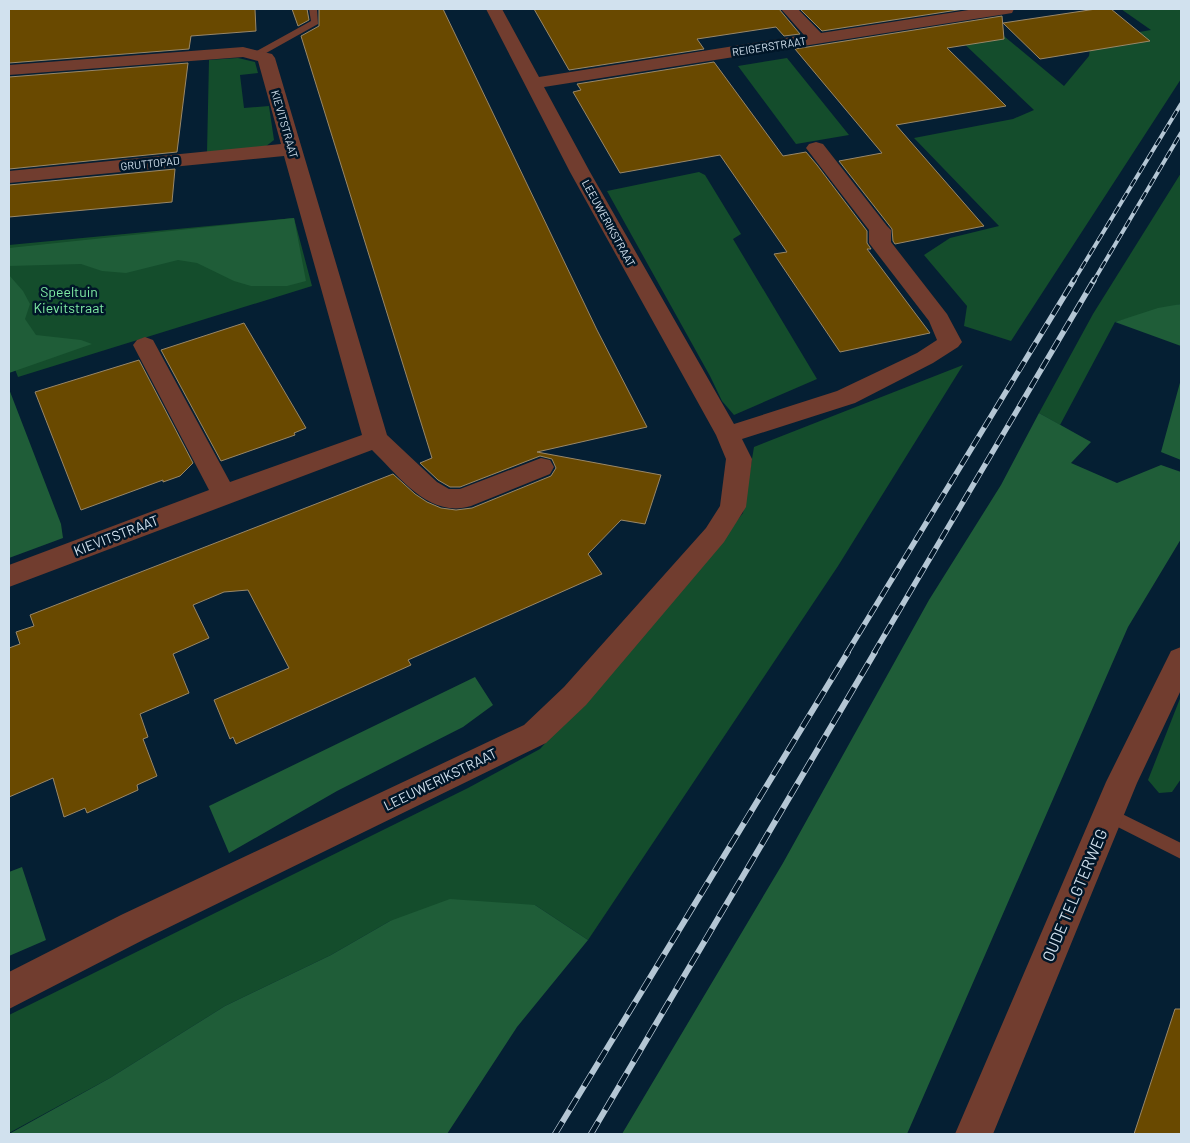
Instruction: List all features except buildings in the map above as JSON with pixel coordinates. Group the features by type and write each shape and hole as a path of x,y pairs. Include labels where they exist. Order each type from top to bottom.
{"street":[{"name":"LEEUWERIKSTRAAT","path":"9,991 133,927 535,734 575,696 715,535 733,507 739,459 728,435 532,83 494,9"},
{"path":"789,9 816,38"},
{"name":"REIGERSTRAAT","path":"532,83 1006,9"},
{"path":"9,70 243,52 256,55"},
{"name":"KIEVITSTRAAT","path":"256,55 266,58 376,439 428,489 444,498 462,499 541,467"},
{"path":"728,435 846,397 925,358 950,342 939,319 880,243 880,230 816,148"},
{"name":"GRUTTOPAD","path":"9,177 291,149"},
{"path":"145,345 224,494"},
{"name":"KIEVITSTRAAT","path":"9,576 224,494 376,439"},
{"name":"OUDE TELGTERWEG","path":"974,1134 1108,814 1181,659"}],"lane":[{"path":"256,55 315,22 313,9"},
{"path":"1108,814 1181,851"}],"green space":[{"path":"1121,9 1181,9 1181,79 1011,341 964,326 967,306 924,255 950,238 999,226 914,138 1013,119 1034,110 959,39 999,32 1064,86 1089,56 1091,40 1151,30"},
{"path":"238,58 255,62 258,73 240,75 244,108 269,106 274,140 265,147 207,153 209,60"},
{"path":"787,58 849,135 796,144 738,66"},
{"path":"699,172 705,175 741,234 733,239 817,379 734,415 722,401 607,191"},
{"path":"1181,173 1181,304 1115,322 1060,425 1039,413 1093,314"},
{"name":"Speeltuin Kievitstraat","path":"294,218 312,286 18,377 9,354 9,245"},
{"path":"294,218 306,281 287,286 251,286 234,281 197,263 178,260 126,273 102,271 81,264 9,266 9,248"},
{"path":"9,275 23,291 30,304 25,319 36,335 81,340 92,344 9,373"},
{"path":"1181,304 1181,346 1115,322 1158,308"},
{"path":"963,365 838,566 588,940 535,905 390,921 331,955 225,1006 110,1078 9,1133 9,1015 468,788 540,749 683,588 743,513 754,447"},
{"path":"1181,379 1181,460 1161,452"},
{"path":"9,389 61,524 63,538 9,558"},
{"path":"1039,413 1091,442 1071,463 1117,483 1161,465 1181,472 1181,539 1128,627 907,1134 622,1134 783,863 929,600 1001,485"},
{"path":"475,677 493,705 463,727 337,791 229,853 209,806"},
{"path":"1181,696 1181,779 1172,792 1159,793 1148,780"},
{"path":"22,867 46,940 9,956 9,872"},
{"path":"450,899 535,905 588,940 517,1027 447,1134 9,1134 110,1078 225,1006 331,955 390,921"}],"railway":[{"path":"1073,282 1181,104"},
{"path":"1093,282 1181,133"},
{"path":"847,653 1074,280"},
{"path":"874,653 1094,280"},
{"path":"555,1134 848,652"},
{"path":"591,1134 875,652"}]}
